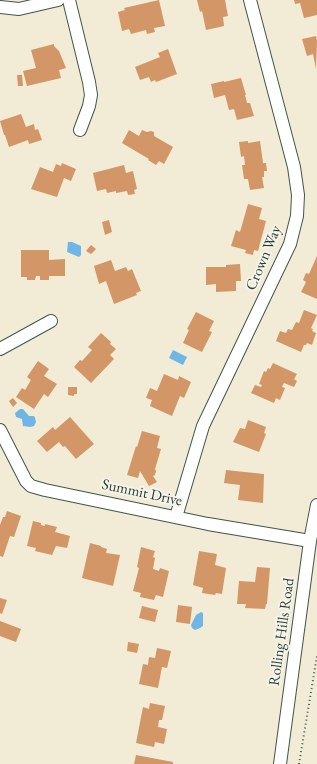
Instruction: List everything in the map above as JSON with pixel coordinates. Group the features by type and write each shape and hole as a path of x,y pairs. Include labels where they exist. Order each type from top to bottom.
{"street":[{"path":"0,7 18,9 58,0"},
{"path":"69,0 91,95 89,106 80,130"},
{"name":"Crown Way","path":"176,517 203,426 290,244 297,216 298,195 294,167 250,0"},
{"path":"0,349 51,321"},
{"name":"Summit Drive","path":"0,430 26,481 31,486 208,524 310,541"},
{"name":"Rolling Hills Road","path":"280,764 310,541 317,504"}],"path":[{"path":"299,764 317,656"}],"water":[{"path":"68,242 81,246 81,255 79,257 67,252"},
{"path":"173,350 187,357 183,365 169,358"},
{"path":"20,409 23,409 29,416 34,416 36,422 34,426 23,426 22,419 16,417 15,413"},
{"path":"201,612 203,613 203,626 195,630 191,625 196,615"}],"building":[{"path":"159,0 165,26 154,28 155,32 147,34 146,30 131,34 129,29 122,31 118,12 125,10 124,8"},
{"path":"197,0 225,0 228,16 223,17 224,26 206,30 202,11 200,12"},
{"path":"294,0 317,0 317,15 304,18 300,3 295,4"},
{"path":"316,36 316,69 313,54 307,56 302,39"},
{"path":"54,44 59,51 66,68 59,70 61,78 27,86 23,71 36,68 31,50"},
{"path":"168,49 177,74 156,82 155,80 151,82 149,77 140,80 135,67 160,57 158,53"},
{"path":"17,75 22,75 23,86 18,86"},
{"path":"241,78 247,103 250,103 254,116 237,120 234,109 229,110 225,95 214,98 211,84"},
{"path":"21,114 26,127 34,124 35,130 38,129 42,140 29,144 28,140 9,147 0,121"},
{"path":"129,130 139,136 142,130 154,132 154,136 173,147 164,164 159,161 156,165 148,160 149,159 122,143"},
{"path":"248,141 248,143 260,141 263,163 266,163 267,171 264,171 264,177 262,177 264,188 250,190 248,179 244,179 242,165 245,165 244,156 241,157 239,142"},
{"path":"62,163 76,169 71,181 64,178 57,197 31,189 40,167 53,172 56,164 61,166"},
{"path":"124,165 126,173 133,171 137,189 134,190 135,194 128,195 127,191 107,193 106,189 97,191 93,173"},
{"path":"248,204 262,208 259,219 266,221 258,251 254,250 253,255 245,253 246,250 231,246 236,230 240,232"},
{"path":"109,220 112,232 105,235 102,222"},
{"path":"91,245 96,249 91,254 86,251"},
{"path":"21,250 49,250 49,260 65,259 65,276 49,276 49,280 40,280 40,276 36,276 35,280 27,280 27,277 21,277"},
{"path":"317,256 317,299 301,292 306,282 303,280 306,273 309,274"},
{"path":"111,260 115,271 126,267 128,271 132,269 141,291 136,293 137,295 114,304 106,281 99,284 94,266"},
{"path":"240,264 241,281 236,281 236,291 216,292 216,284 206,285 206,267 226,267 226,265"},
{"path":"304,310 317,315 311,328 313,329 312,331 316,333 312,345 307,343 304,345 301,352 276,341 280,331 286,333 288,329 292,330 296,322 299,323"},
{"path":"196,312 214,321 209,331 212,332 202,352 183,343 189,330 187,329"},
{"path":"101,333 116,349 110,355 114,359 91,383 74,367 92,350 88,347"},
{"path":"38,361 49,369 44,376 57,384 48,397 44,394 34,409 16,397 22,388 25,390 31,380 27,377"},
{"path":"273,363 297,374 294,379 297,381 294,387 284,383 282,387 285,388 280,400 276,398 274,403 251,393 255,385 261,387 262,385 259,384 264,371 266,372 268,368 270,369"},
{"path":"164,374 178,380 179,376 191,382 184,398 180,396 172,416 150,406 152,400 146,398 150,388 157,391"},
{"path":"68,387 77,387 77,394 74,394 74,396 68,395"},
{"path":"13,398 17,403 13,407 9,401"},
{"path":"70,417 94,444 76,459 65,446 63,447 59,442 47,452 37,441 53,427 55,430"},
{"path":"248,420 266,427 264,433 266,434 259,452 233,442 240,428 245,429"},
{"path":"142,431 160,436 157,448 161,449 155,469 155,475 153,476 157,482 149,486 140,471 138,478 127,475"},
{"path":"226,470 264,474 263,503 238,500 240,485 224,483"},
{"path":"7,511 21,516 14,537 10,536 3,557 0,556 0,525"},
{"path":"33,521 41,523 41,525 45,526 45,524 57,527 55,532 70,536 67,548 56,546 52,555 35,551 36,548 27,546"},
{"path":"90,543 107,549 106,553 120,555 113,586 82,578"},
{"path":"141,547 155,551 153,557 155,558 153,569 159,571 160,568 169,571 163,597 156,595 154,600 140,597 141,593 133,591 139,568 137,567"},
{"path":"199,551 217,554 215,565 226,568 222,594 216,593 215,595 202,593 203,588 193,585"},
{"path":"257,567 270,568 267,604 265,609 245,608 246,604 237,604 239,581 255,582"},
{"path":"0,598 7,600 2,614 0,613"},
{"path":"178,605 192,607 190,624 176,622"},
{"path":"142,606 158,610 155,622 139,618"},
{"path":"0,621 21,629 16,642 0,636"},
{"path":"128,642 139,644 137,653 127,651"},
{"path":"157,648 171,651 167,668 162,667 158,688 139,684 143,664 148,665 149,657 155,658"},
{"path":"150,703 165,706 162,720 159,720 158,727 167,729 164,744 155,742 154,747 136,743 143,707 149,709"},
{"path":"136,755 173,762 173,764 134,764"}]}
